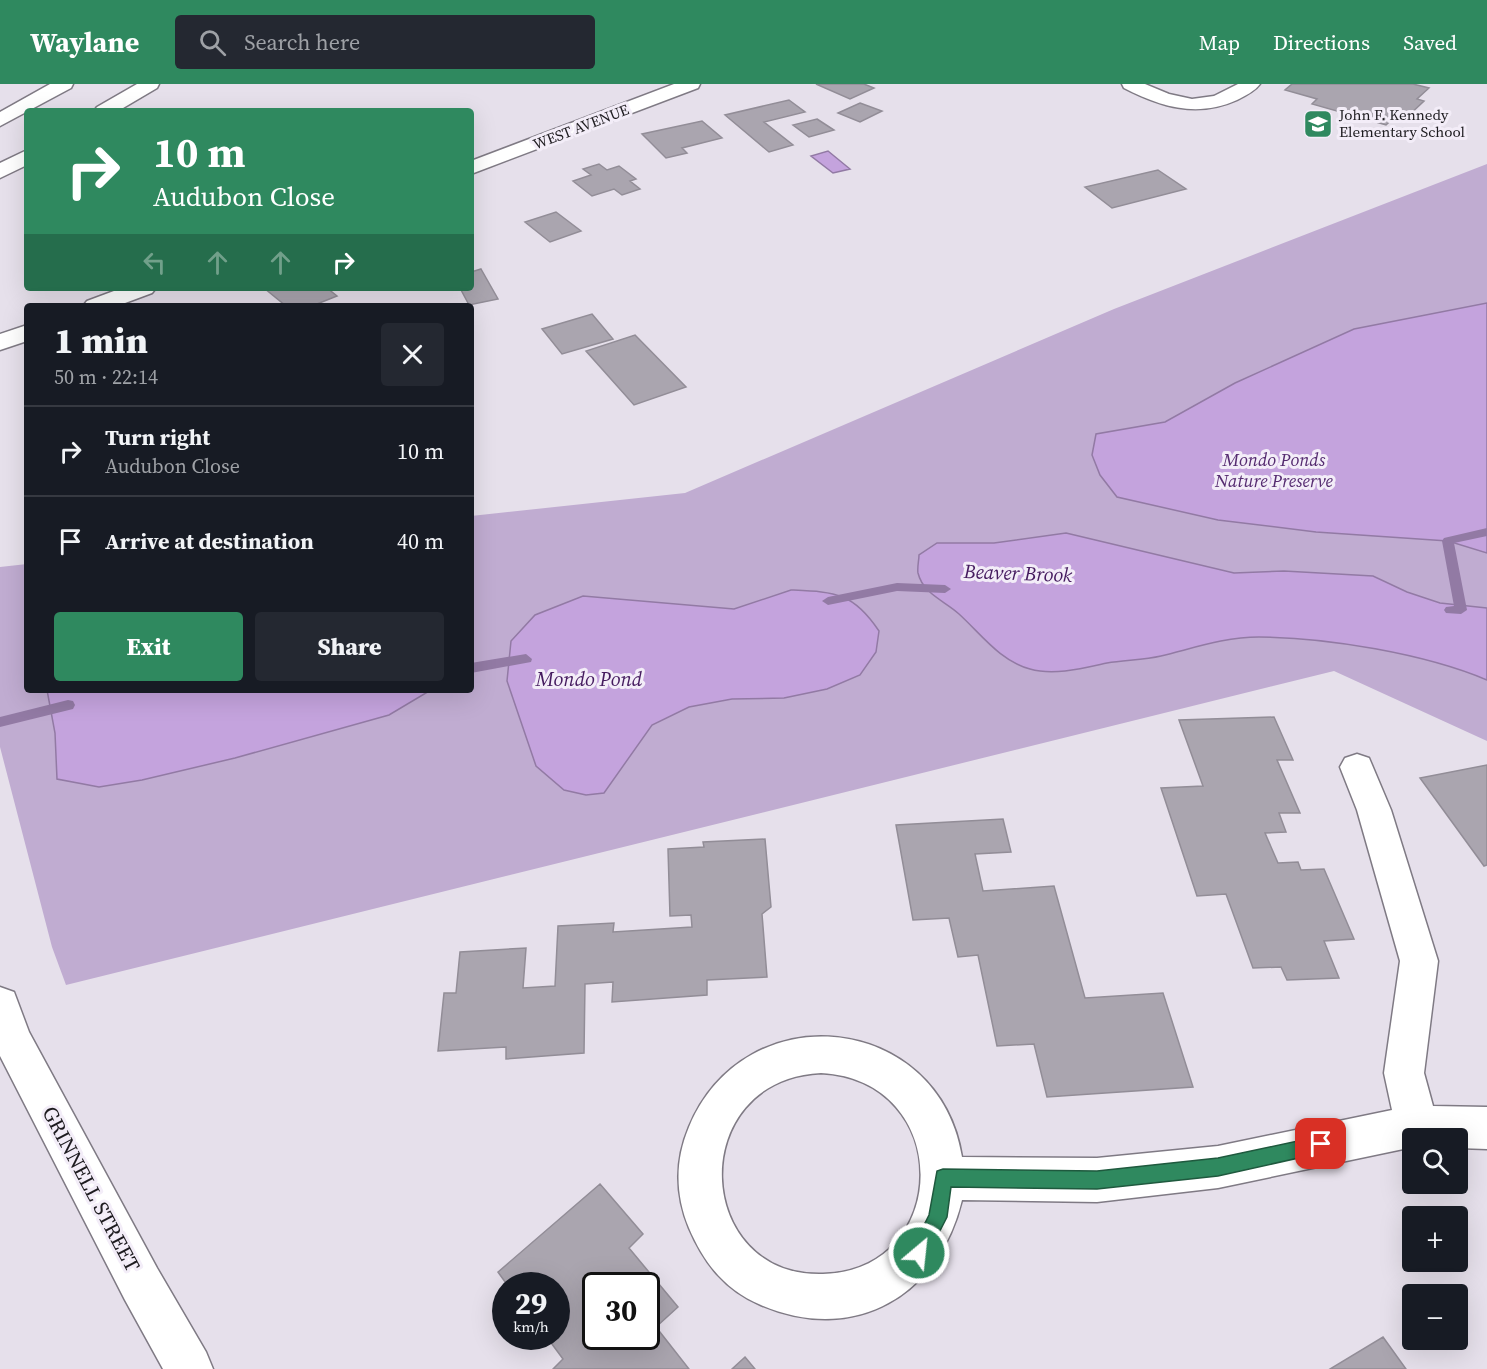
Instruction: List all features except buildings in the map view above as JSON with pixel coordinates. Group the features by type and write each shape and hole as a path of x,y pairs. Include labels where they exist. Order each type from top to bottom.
{"main road":[{"path":"0,120 64,84"},
{"path":"109,108 150,84"},
{"name":"WEST AVENUE","path":"474,167 691,84"},
{"path":"1131,84 1148,93 1175,102 1203,105 1230,99 1251,84"},
{"path":"0,172 24,158"},
{"path":"103,303 136,291"},
{"path":"0,343 24,333"},
{"path":"1358,767 1374,810 1419,962 1404,1073 1417,1126"},
{"name":"GRINNELL STREET","path":"0,1005 23,1059 141,1284 189,1369"},
{"path":"796,1055 831,1055 866,1064 896,1082 920,1109 937,1142 943,1178 938,1217 919,1253 888,1280 850,1296 808,1297 767,1284 734,1259 728,1251 710,1225 699,1186 701,1146 713,1112 735,1085 764,1066 796,1055"},
{"path":"943,1178 1097,1180 1218,1167 1417,1126 1487,1128"}],"green space":[{"name":"Mondo Ponds Nature Preserve","path":"1487,164 1487,741 1334,671 66,985 52,947 0,747 0,567 24,564 24,693 474,693 474,516 685,493 1114,309"}],"water":[{"path":"828,151 850,169 833,173 811,156"},
{"path":"1487,303 1487,553 1448,541 1316,532 1218,520 1117,497 1100,475 1092,455 1096,434 1165,422 1235,383 1354,329"},
{"path":"1066,533 1234,573 1284,571 1373,576 1407,592 1440,603 1487,608 1487,680 1435,662 1375,649 1314,640 1259,637 1222,641 1161,656 1069,670 1039,671 1009,660 991,646 959,614 929,592 918,573 919,555 937,543 994,543"},
{"name":"Mondo Pond","path":"791,590 820,592 842,597 851,601 870,618 879,631 876,652 860,675 827,689 784,698 732,699 689,707 652,725 604,793 586,795 564,790 536,766 507,681 511,641 535,615 583,596 734,609"},
{"path":"48,693 426,693 389,715 235,758 142,780 99,787 57,779 55,733"}],"waterway":[{"name":"Beaver Brook","path":"1450,610 1461,610 1448,541 1487,532"},
{"name":"Beaver Brook","path":"828,601 897,587 945,589"},
{"name":"Beaver Brook","path":"474,668 526,659"},
{"name":"Beaver Brook","path":"0,722 68,705"}],"place":[{"name":"John F. Kennedy Elementary School","path":"1318,124"}],"route":[{"path":"919,1253 938,1217 943,1178 1097,1180 1218,1167 1321,1144"}]}
